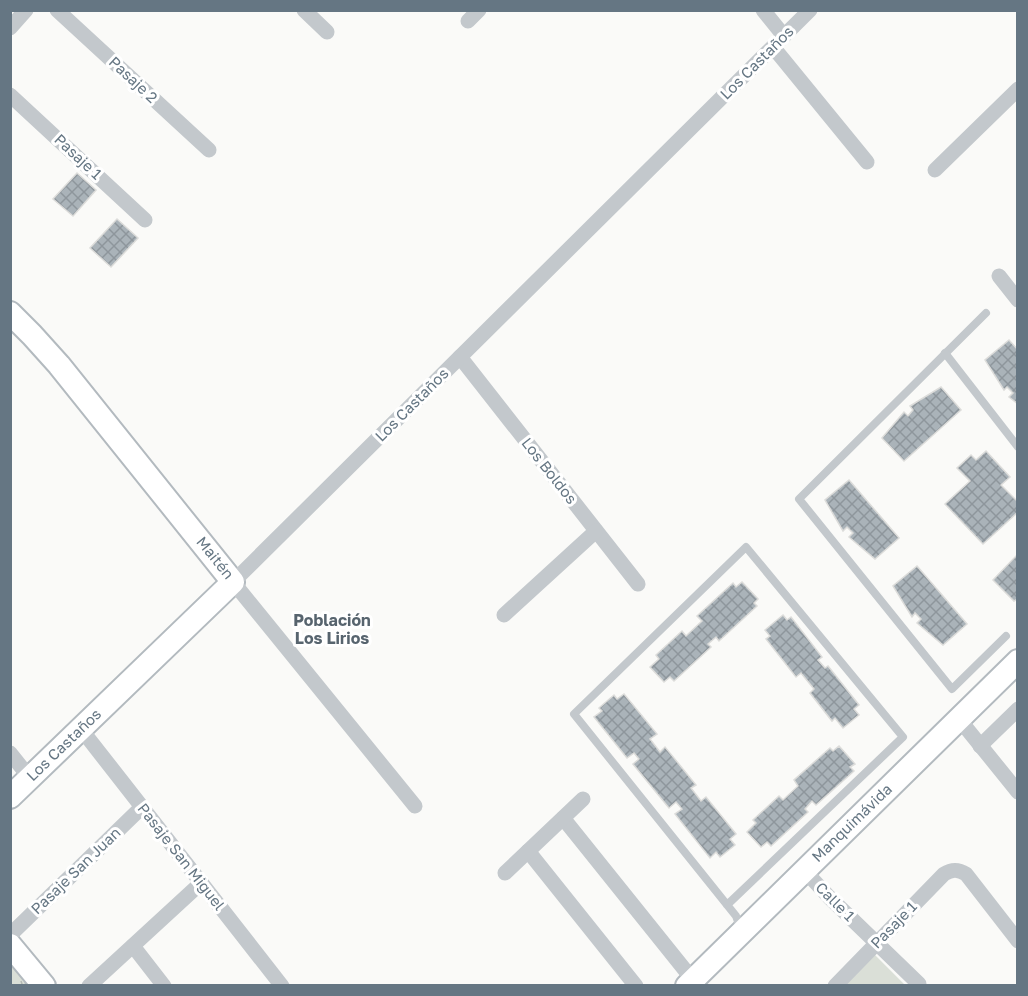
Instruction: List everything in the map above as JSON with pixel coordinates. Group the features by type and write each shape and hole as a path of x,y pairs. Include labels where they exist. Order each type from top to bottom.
{"street":[{"path":"10,28 26,10"},
{"name":"Pasaje 2","path":"57,10 209,150"},
{"path":"304,10 327,32"},
{"path":"763,10 784,36"},
{"name":"Los Castaños","path":"10,796 233,582 810,10"},
{"path":"772,47 867,162"},
{"path":"935,170 1017,89"},
{"name":"Pasaje 1","path":"10,95 145,220"},
{"path":"999,276 1017,300"},
{"name":"Maitén","path":"10,313 59,365 415,806"},
{"name":"Los Boldos","path":"460,357 638,584"},
{"path":"504,615 596,531"},
{"name":"Manquimávida","path":"690,983 1017,661"},
{"path":"980,746 1017,709"},
{"path":"959,719 1017,792"},
{"name":"Pasaje San Miguel","path":"81,729 282,986"},
{"path":"10,753 30,778"},
{"path":"505,873 583,799"},
{"name":"Pasaje San Juan","path":"10,935 142,807"},
{"path":"563,818 690,983"},
{"path":"528,851 636,986"},
{"name":"Calle 1","path":"804,870 920,985"},
{"name":"Pasaje 1","path":"835,986 944,874 950,871 956,870 966,874 1017,941"},
{"path":"89,986 201,883"},
{"path":"10,945 44,986"},
{"path":"133,946 164,986"}],"lane":[{"path":"986,313 799,499 952,688 1006,636"},
{"path":"945,353 1017,447"},
{"path":"727,905 903,737 746,547 574,714 727,905 736,916 742,932"}],"green space":[{"path":"875,955 905,985 843,986"},
{"path":"11,963 29,985 11,985"}],"building":[{"path":"77,173 96,190 73,216 53,199"},
{"path":"117,219 138,238 111,267 90,248"},
{"path":"1009,340 1018,350 1018,404 1009,397 1013,393 1007,387 1004,390 985,360"},
{"path":"941,387 961,410 904,461 882,438 904,412 908,416 913,410 910,406"},
{"path":"986,451 1010,477 1001,485 1018,502 1018,512 983,544 945,504 970,481 957,468 971,455 976,460"},
{"path":"849,480 899,538 875,559 849,537 853,533 847,527 843,531 825,500"},
{"path":"1018,554 1018,599 1014,601 993,580"},
{"path":"917,566 967,624 943,645 917,623 921,619 915,613 912,617 893,586"},
{"path":"742,582 758,599 754,603 757,606 719,641 716,637 708,644 711,647 674,681 670,677 664,682 650,667 659,659 656,655 682,631 686,636 702,621 697,616 733,583 736,587"},
{"path":"783,615 787,620 791,617 822,657 818,660 825,668 828,666 859,705 854,709 859,715 843,728 835,718 832,721 810,693 814,689 801,673 796,677 766,639 770,636 765,630"},
{"path":"624,694 657,734 650,739 660,752 665,747 696,785 691,788 701,801 706,797 736,834 730,839 735,845 720,857 716,852 710,858 675,814 682,809 676,802 669,808 633,764 639,759 634,753 627,758 594,717 602,711 599,708 614,695 617,699"},
{"path":"839,746 855,764 850,767 854,771 816,805 812,801 805,809 808,812 771,846 767,842 761,847 747,832 756,823 753,820 779,796 783,800 798,786 794,780 830,748 833,751"}],"district":[{"name":"Población Los Lirios","path":"332,629"}]}
